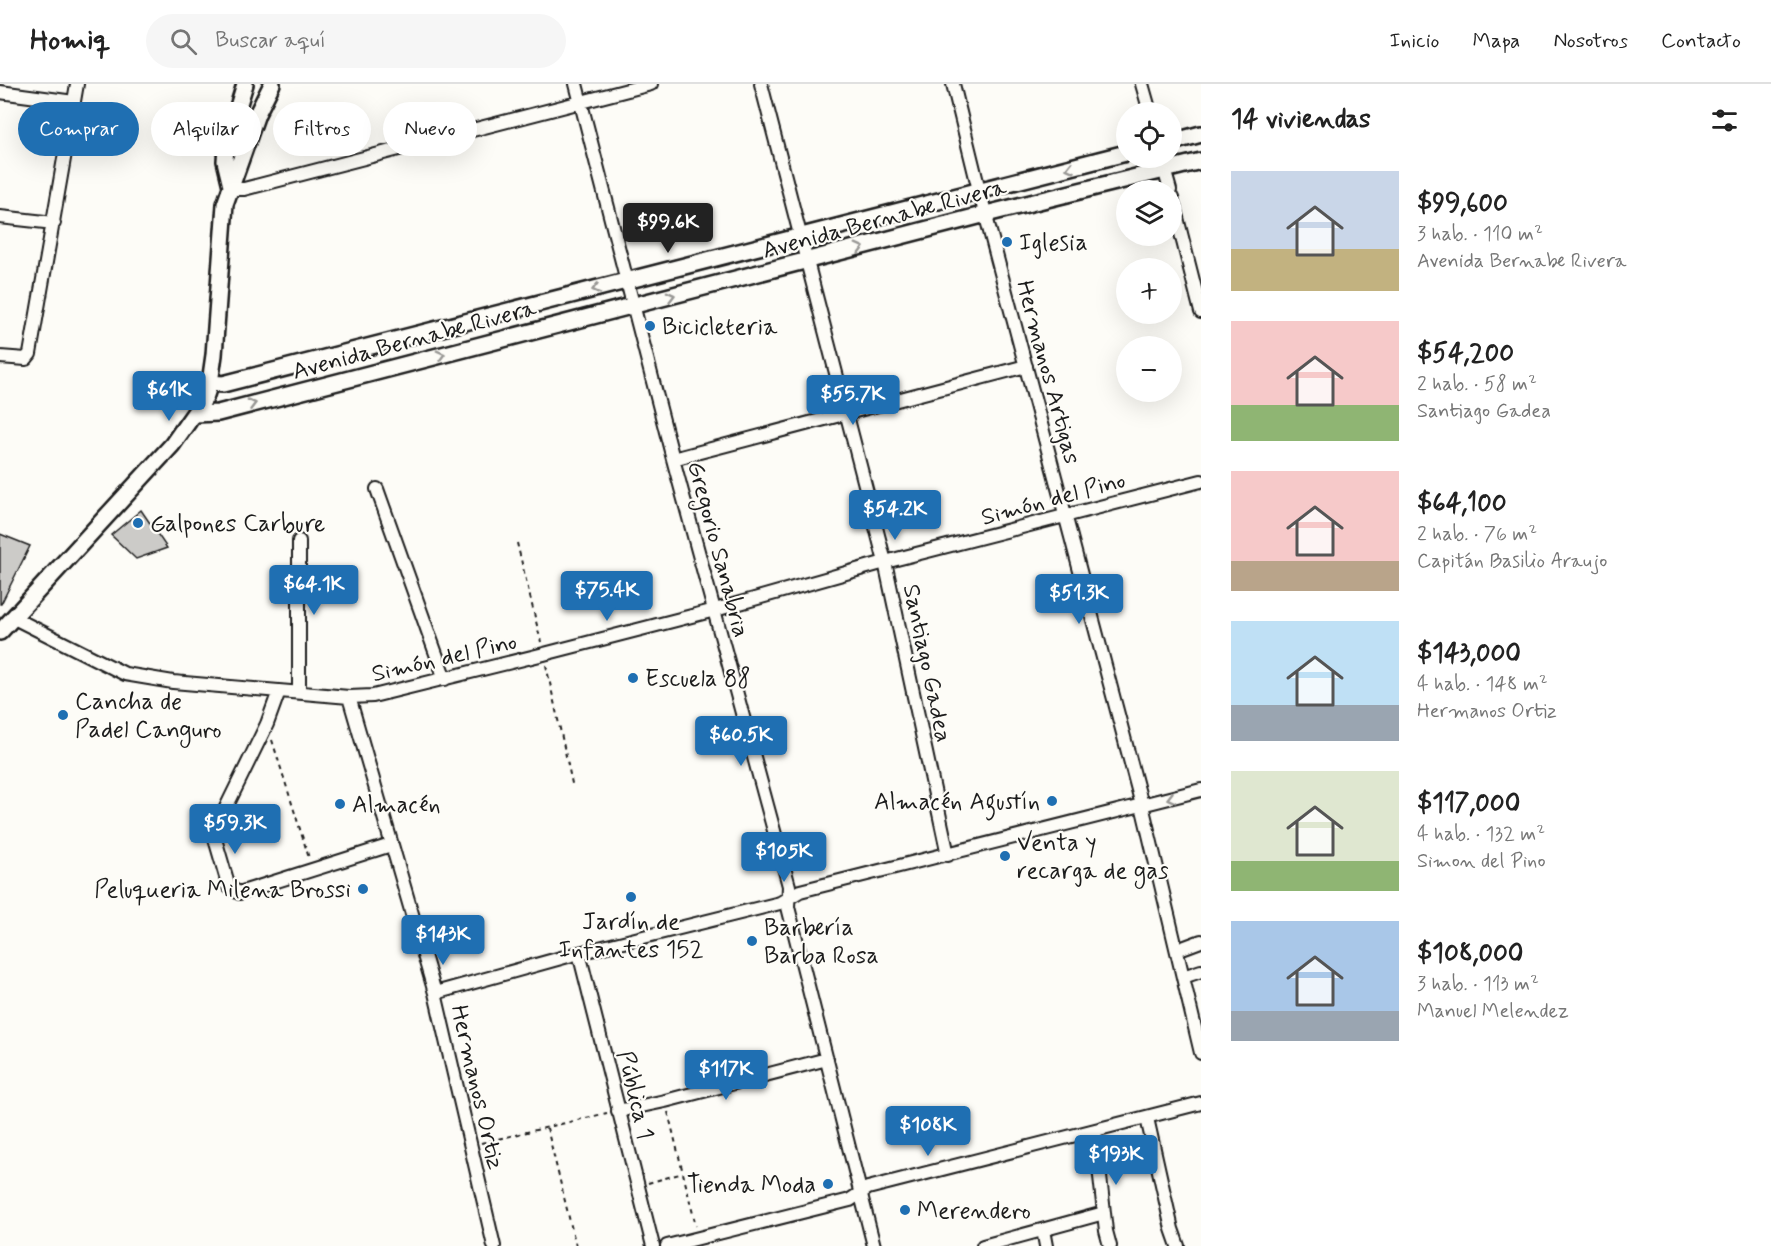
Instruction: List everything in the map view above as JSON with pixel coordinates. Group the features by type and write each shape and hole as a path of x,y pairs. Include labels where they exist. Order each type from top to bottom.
{"street":[{"path":"0,92 74,102 77,84"},
{"path":"245,84 226,146 225,161 231,186 237,189 651,84"},
{"path":"0,632 6,616 172,445 205,398 210,383 214,355 225,204 257,114 272,84"},
{"name":"Gregorio Sanabria","path":"576,84 672,459 789,886 788,907 874,1246"},
{"name":"Santiago Gadea","path":"761,84 885,562 948,855"},
{"name":"Hermanos Artigas","path":"953,84 1142,805 1201,1053"},
{"path":"1142,84 1147,102"},
{"path":"1182,139 1201,134"},
{"path":"0,357 26,359 30,354 65,156"},
{"name":"Avenida Bernabe Rivera","path":"210,383 223,384 1116,156"},
{"name":"Avenida Bernabe Rivera","path":"1182,162 1201,161"},
{"name":"Avenida Bernabe Rivera","path":"195,414 218,414 986,214 1149,168"},
{"path":"0,217 54,223"},
{"path":"1182,237 1201,312"},
{"path":"672,459 1026,366"},
{"name":"Simón del Pino","path":"6,616 125,674 174,682 349,697 373,696 715,610 885,562 1201,481"},
{"path":"377,489 445,679"},
{"path":"298,692 299,541"},
{"path":"279,691 267,724 217,826 215,839 229,887 238,893 391,845"},
{"name":"Hermanos Ortiz","path":"349,697 435,993 494,1246"},
{"path":"435,993 579,953 780,903 800,891 1201,790"},
{"path":"1178,950 1201,941"},
{"name":"Pública 1","path":"579,953 653,1246"},
{"path":"1183,977 1201,971"},
{"path":"618,1111 827,1059"},
{"path":"667,1246 850,1200 868,1188 1201,1103"},
{"path":"1147,1118 1172,1229 1178,1246"},
{"path":"1095,1131 1110,1246"},
{"path":"983,1246 1104,1213"},
{"path":"1043,1230 1046,1246"}],"path":[{"path":"267,724 313,869"},
{"path":"665,1101 699,1237"},
{"path":"470,1146 618,1111"},
{"path":"547,1128 576,1246"},
{"path":"638,1186 683,1173"}],"building":[{"name":"Galpones Carbure","path":"141,510 167,548 136,559 111,535"},
{"path":"0,534 30,546 1,604 0,604"}],"place":[{"name":"Iglesia","path":"1007,242"},
{"name":"Bicicleteria","path":"650,326"},
{"name":"Galpones Carbure","path":"138,523"},
{"name":"Escuela 88","path":"633,678"},
{"name":"Cancha de Padel Canguro","path":"63,715"},
{"name":"Almacén Agustín","path":"1052,801"},
{"name":"Almacén","path":"340,804"},
{"name":"Venta y recarga de gas","path":"1005,856"},
{"name":"Peluqueria Milena Brossi","path":"363,889"},
{"name":"Jardín de Infantes 152","path":"631,897"},
{"name":"Barbería Barba Rosa","path":"752,941"},
{"name":"Tienda Moda","path":"828,1184"},
{"name":"Merendero","path":"905,1210"}]}
